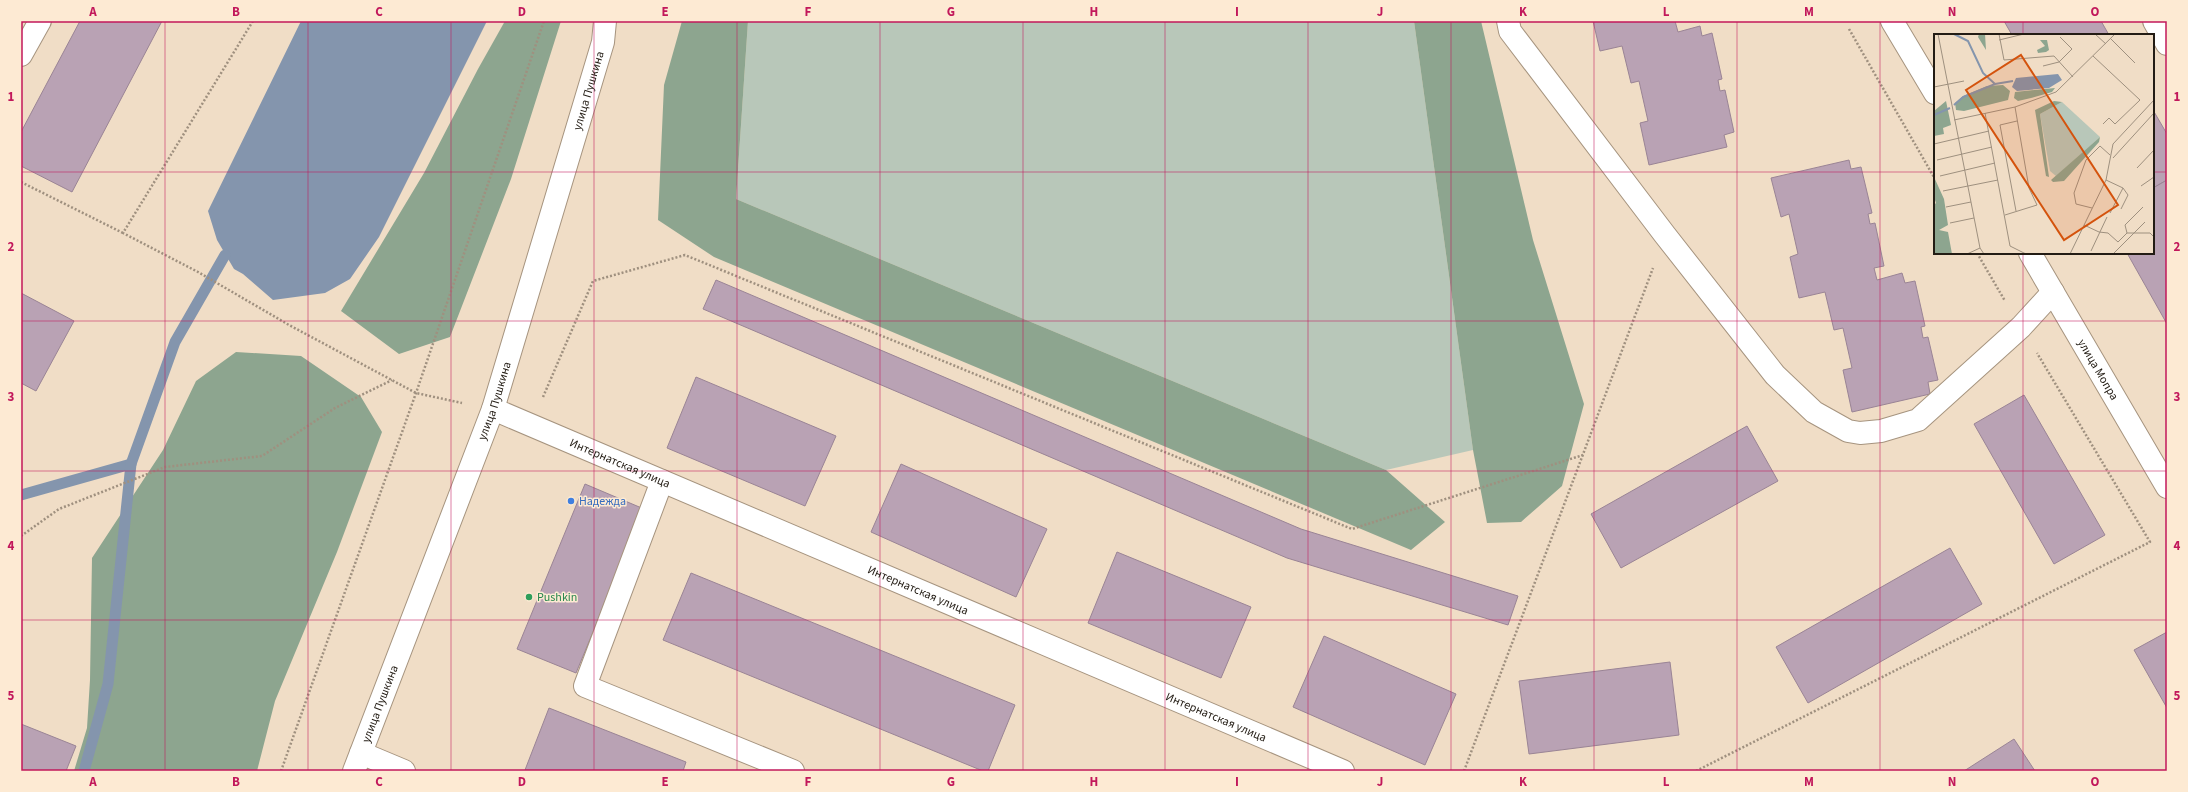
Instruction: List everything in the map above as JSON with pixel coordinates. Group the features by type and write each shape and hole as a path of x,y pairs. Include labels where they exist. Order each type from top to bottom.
{"street":[{"path":"21,55 40,21"},
{"name":"улица Пушкина","path":"357,762 493,409 603,42 605,21"},
{"path":"1508,21 1510,31 1665,235 1775,375 1814,412 1848,431 1860,433 1881,431 1918,420 2020,327 2053,292"},
{"path":"1892,21 1934,91"},
{"path":"2154,21 2167,44"},
{"name":"улица Мопра","path":"2031,254 2167,487"},
{"name":"Интернатская улица","path":"493,409 1343,771"},
{"path":"662,481 585,686 793,771"},
{"path":"357,762 404,771"}],"path":[{"path":"123,233 253,21"},
{"path":"281,771 416,393 544,21"},
{"path":"1849,29 1934,177"},
{"path":"21,182 198,272 416,393 493,409"},
{"path":"1464,771 1665,235"},
{"path":"1696,771 2150,542 1978,254"},
{"path":"531,425 593,281 686,255 1352,529 1583,455"},
{"path":"21,536 59,509 165,467 262,456 335,408 392,380"}],"green space":[{"path":"505,21 561,21 511,179 450,337 399,354 341,311 424,173 478,69"},
{"path":"682,21 748,21 736,199 1386,470 1445,522 1411,550 714,257 658,220 664,85"},
{"path":"748,21 1414,21 1473,450 1386,470 736,199"},
{"path":"1414,21 1481,21 1533,240 1584,404 1562,486 1521,522 1487,523 1473,450"},
{"path":"236,352 301,356 361,397 382,432 337,552 275,701 257,771 74,771 87,728 90,680 92,558 163,450 196,381"}],"water":[{"path":"301,21 487,21 379,237 350,279 325,293 273,300 243,274 234,269 217,240 208,211"}],"building":[{"path":"80,21 162,21 72,192 21,166 21,132"},
{"path":"1593,21 1675,21 1678,32 1700,26 1702,36 1712,33 1722,79 1718,80 1720,91 1725,90 1734,132 1724,135 1727,147 1649,165 1640,123 1648,121 1639,81 1631,83 1622,46 1600,51"},
{"path":"2004,21 2101,21 2108,34 2011,34"},
{"path":"2154,112 2167,134 2167,180 2154,187"},
{"path":"1849,160 1851,169 1861,167 1872,213 1868,214 1870,224 1875,223 1884,266 1874,268 1877,280 1902,273 1905,283 1915,281 1925,326 1921,327 1923,338 1928,337 1938,380 1928,382 1930,394 1852,412 1843,370 1852,368 1843,328 1834,330 1825,292 1799,298 1790,257 1798,254 1789,214 1781,217 1771,178"},
{"path":"2167,180 2167,324 2128,254 2154,254 2154,187"},
{"path":"716,280 1301,529 1518,596 1508,625 1287,558 703,309"},
{"path":"21,293 74,321 36,391 21,383"},
{"path":"696,377 836,436 805,506 667,448"},
{"path":"2024,395 2105,535 2054,564 1974,424"},
{"path":"1747,426 1778,481 1621,568 1591,514"},
{"path":"901,464 1047,529 1016,597 871,532"},
{"path":"585,484 644,509 576,673 517,649"},
{"path":"1950,548 1982,604 1808,703 1776,647"},
{"path":"1117,552 1251,607 1221,678 1088,623"},
{"path":"691,573 1015,705 988,771 983,771 663,640"},
{"path":"2167,632 2167,708 2134,650"},
{"path":"1324,636 1456,694 1425,765 1293,707"},
{"path":"1670,662 1679,735 1529,754 1519,681"},
{"path":"549,708 686,762 683,771 525,770"},
{"path":"21,724 76,746 66,771 21,771"},
{"path":"2014,739 2035,771 1964,771"}],"waterway":[{"path":"84,771 108,684 131,464 175,342 225,255"},
{"path":"21,495 131,464"}],"place":[{"name":"Надежда","path":"571,501"},
{"name":"Pushkin","path":"529,597"}]}
